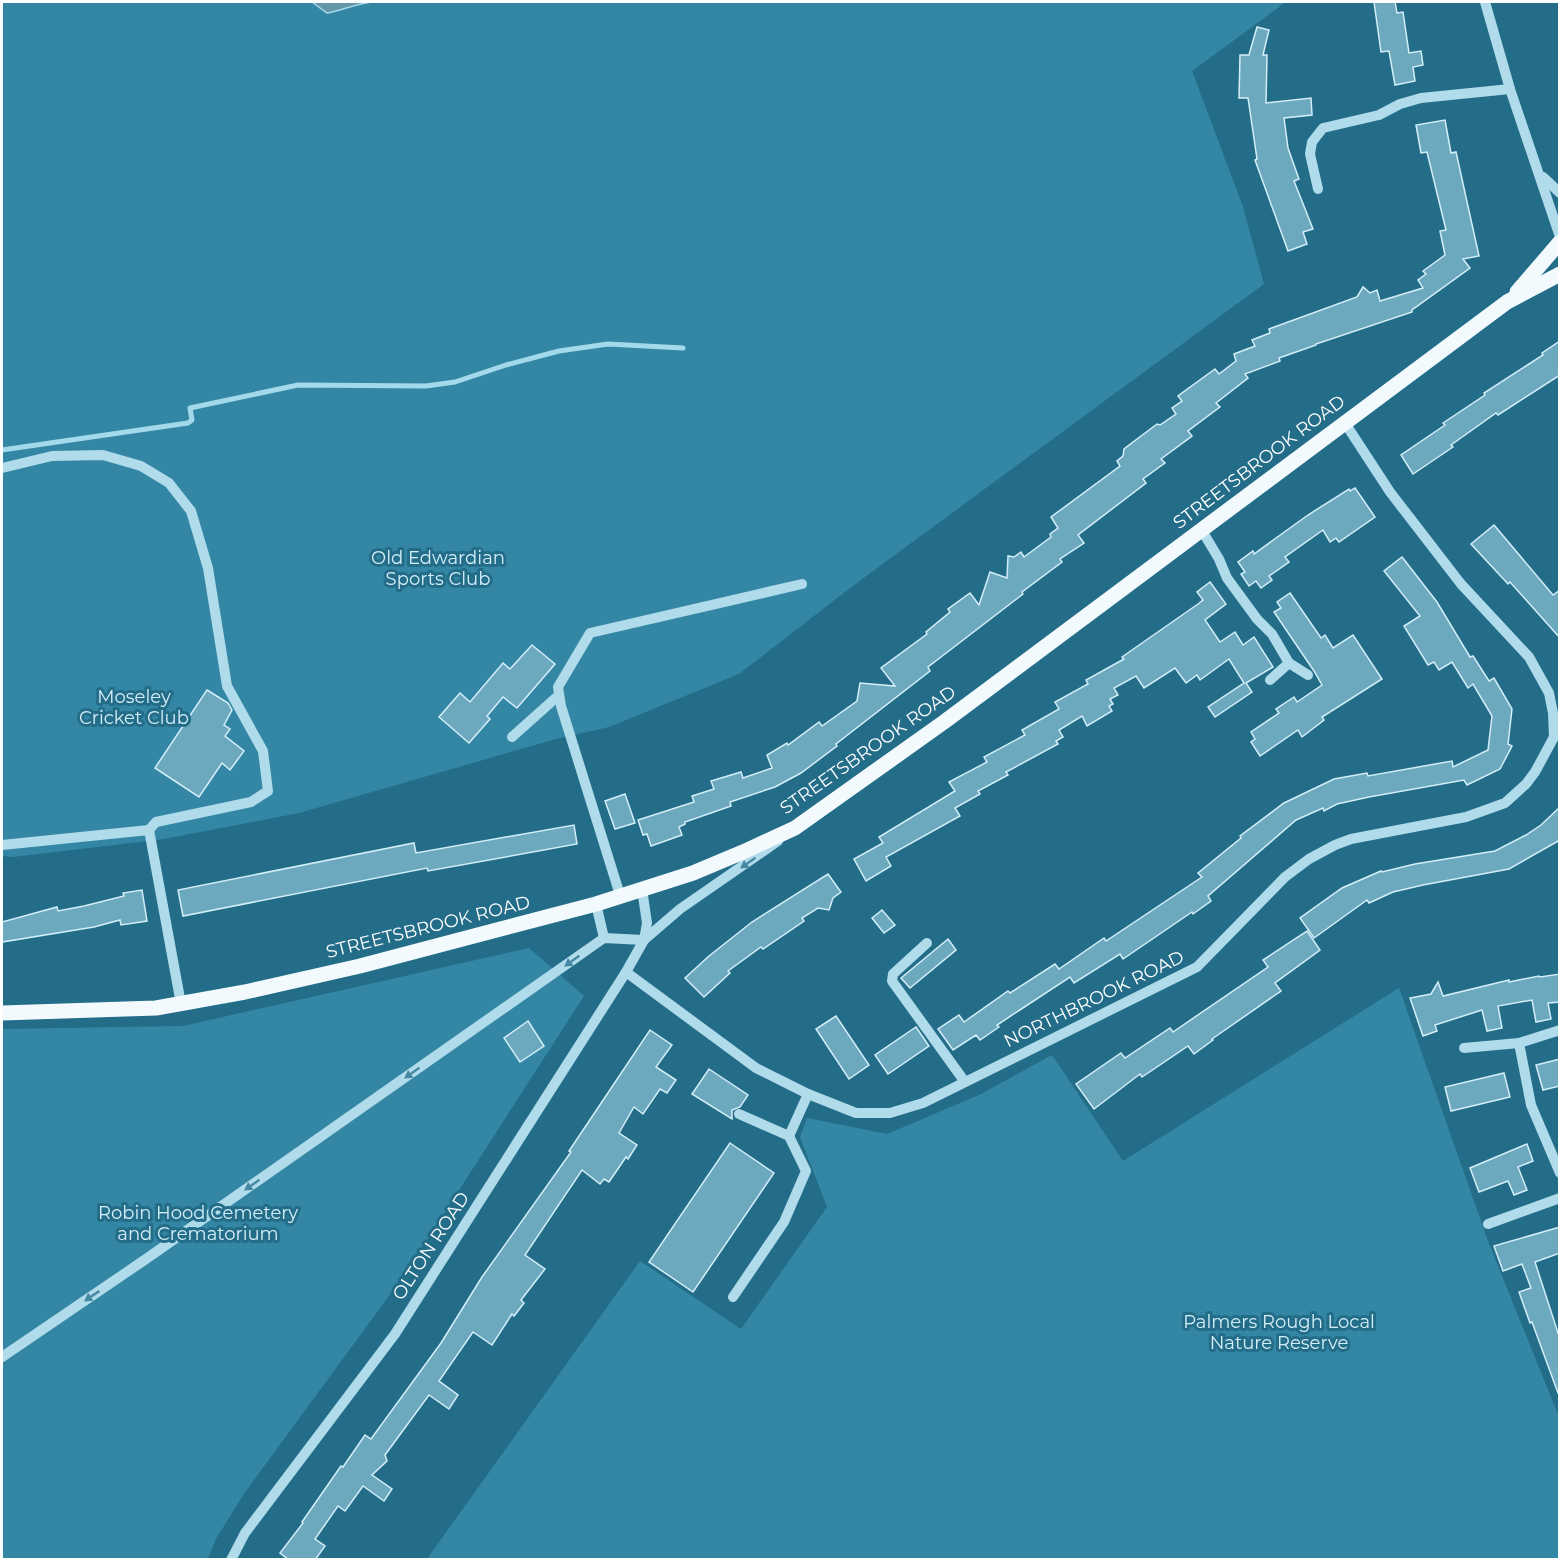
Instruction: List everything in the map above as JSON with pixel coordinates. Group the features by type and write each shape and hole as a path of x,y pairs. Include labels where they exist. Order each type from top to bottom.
{"main road":[{"path":"1559,234 1560,241"},
{"name":"STREETSBROOK ROAD","path":"1507,302 1560,241"},
{"name":"STREETSBROOK ROAD","path":"2,1013 156,1008 360,966 596,904 693,873 795,828 944,722 1507,302 1560,274"}],"street":[{"path":"1485,2 1510,89 1559,234"},
{"path":"1318,189 1310,154 1312,142 1323,128 1379,115 1400,104 1421,98 1510,89"},
{"path":"1539,172 1551,187 1560,193"},
{"name":"NORTHBROOK ROAD","path":"626,972 756,1068 808,1094 856,1113 890,1113 922,1103 1197,967 1285,877 1309,859 1335,845 1351,839 1466,817 1505,803 1526,784 1557,739 1549,693 1529,657 1461,584 1390,492 1345,423"},
{"path":"2,468 52,456 102,455 141,466 169,483 191,511 208,568 227,686 263,751 268,791 250,802 156,822 149,830 2,845"},
{"path":"1201,529 1220,559 1227,578 1257,619 1272,634 1289,663 1308,675"},
{"path":"620,896 561,706 558,687 590,633 802,584"},
{"path":"1270,680 1289,663"},
{"path":"512,737 559,694"},
{"name":"OLTON ROAD","path":"644,940 680,909 795,828"},
{"path":"149,830 181,1004"},
{"name":"OLTON ROAD","path":"231,1560 245,1533 395,1334 626,972 644,940 647,923 642,889"},
{"path":"596,904 604,938"},
{"path":"2,1357 146,1259 604,938 644,940"},
{"path":"927,943 893,974 892,981 965,1082"},
{"path":"1464,1048 1519,1043 1560,1030"},
{"path":"1519,1043 1531,1105 1560,1173"},
{"path":"789,1136 808,1094"},
{"path":"733,1297 784,1222 806,1171 789,1136 739,1114"},
{"path":"1488,1224 1560,1198"}],"green space":[{"path":"2,2 1286,2 1192,71 1243,207 1264,284 854,585 739,674 609,727 556,739 299,813 164,839 13,857 2,856"},
{"name":"Robin Hood Cemetery and Crematorium","path":"529,948 584,996 405,1274 243,1495 216,1539 208,1559 2,1559 2,1029 183,1026"},
{"name":"Palmers Rough Local Nature Reserve","path":"1399,988 1488,1241 1559,1417 1559,1559 427,1559 640,1261 741,1329 827,1207 800,1137 807,1118 887,1134 979,1095 1052,1055 1123,1161"}],"shaded area":[{"path":"312,2 372,2 327,13"}],"building":[{"path":"1374,2 1395,2 1397,13 1403,12 1409,53 1421,51 1423,65 1413,67 1415,81 1395,85 1389,51 1381,52"},
{"path":"1257,27 1269,30 1263,55 1267,55 1266,103 1311,98 1312,115 1284,118 1288,148 1299,179 1294,181 1313,229 1303,232 1307,244 1288,251 1255,160 1257,159 1248,98 1239,98 1240,55 1249,55"},
{"path":"1445,120 1451,153 1456,152 1479,256 1463,259 1470,268 1412,312 1316,344 1245,374 1248,378 1216,403 1220,407 1188,431 1192,436 1161,459 1165,463 1143,479 1146,483 1078,535 1084,543 1060,559 1062,562 1022,592 1023,594 928,667 930,671 836,744 837,746 801,773 775,787 730,802 731,806 685,822 679,827 682,835 651,846 647,834 643,835 638,820 694,802 692,796 714,789 711,781 741,772 743,778 772,768 767,755 787,743 788,745 819,722 822,726 857,701 860,683 895,686 881,668 927,634 926,632 950,612 948,609 970,593 979,605 990,572 1007,578 1008,556 1014,557 1021,552 1024,557 1051,537 1050,534 1058,528 1051,517 1120,466 1117,461 1123,456 1124,449 1157,424 1160,425 1176,414 1172,408 1182,401 1178,396 1215,369 1219,374 1236,361 1234,354 1255,346 1252,340 1270,333 1269,329 1357,297 1363,287 1370,293 1377,290 1380,301 1423,288 1418,280 1426,274 1423,271 1445,255 1440,231 1446,230 1427,152 1421,153 1416,125"},
{"path":"1560,341 1560,375 1498,415 1496,413 1451,445 1453,447 1413,474 1401,455 1445,425 1443,423 1485,395 1484,393 1543,355 1542,353"},
{"path":"1355,488 1375,517 1339,542 1336,538 1330,542 1323,530 1285,557 1289,562 1269,576 1272,580 1261,588 1256,581 1249,586 1241,574 1245,572 1238,562 1253,551 1254,554 1349,489 1350,491"},
{"path":"1494,525 1553,595 1560,590 1560,638 1510,582 1508,584 1471,544"},
{"path":"1402,557 1437,602 1470,657 1473,656 1489,681 1494,678 1512,709 1508,744 1512,746 1500,769 1467,785 1464,780 1369,797 1337,804 1324,811 1323,808 1296,820 1208,896 1211,901 1193,914 1192,912 1123,959 1120,954 1074,983 1070,977 997,1025 999,1027 980,1040 976,1035 953,1050 938,1029 959,1015 964,1022 1008,991 1010,993 1055,964 1059,969 1104,938 1106,941 1202,877 1198,873 1241,838 1240,836 1284,803 1334,779 1367,773 1368,776 1452,761 1453,767 1488,750 1492,716 1473,684 1468,688 1452,662 1439,670 1434,662 1428,665 1404,626 1420,616 1384,571"},
{"path":"1210,582 1226,604 1205,620 1220,642 1235,632 1243,645 1254,637 1273,667 1246,683 1252,692 1215,717 1208,707 1244,683 1229,659 1200,680 1197,675 1186,683 1175,668 1144,688 1136,676 1114,688 1118,695 1110,699 1113,704 1109,706 1112,711 1087,726 1082,716 1059,730 1063,737 1056,741 1058,744 1006,772 1008,775 978,791 980,794 955,808 960,816 886,857 891,866 866,881 854,859 883,843 879,837 955,791 949,782 987,762 984,757 1025,735 1022,730 1059,709 1055,702 1088,684 1086,680 1124,659 1122,657 1198,604 1203,600 1197,592"},
{"path":"1290,593 1321,638 1325,635 1333,648 1353,635 1382,679 1322,717 1324,720 1302,737 1298,730 1260,756 1251,742 1255,739 1251,732 1279,713 1276,709 1294,697 1297,702 1322,685 1274,612 1281,608 1277,602"},
{"path":"532,645 555,664 517,708 503,697 487,716 490,719 469,743 439,717 460,693 470,702 503,663 510,669"},
{"path":"207,690 228,703 232,710 224,725 230,729 225,736 244,751 230,770 222,763 199,797 155,768"},
{"path":"625,794 635,823 615,829 605,801"},
{"path":"1560,807 1560,840 1509,869 1393,892 1369,903 1367,900 1314,938 1300,918 1342,888 1381,871 1495,851 1541,825"},
{"path":"574,825 577,844 428,871 427,868 183,916 178,890 414,843 416,853"},
{"path":"828,874 841,892 833,898 829,910 818,908 802,918 804,921 763,949 761,947 728,971 730,973 704,997 685,978 752,922"},
{"path":"142,890 147,921 121,925 120,920 94,927 2,942 2,922 57,907 58,911 84,906 124,896 123,893"},
{"path":"882,910 895,925 884,933 872,918"},
{"path":"1307,931 1320,950 1275,983 1281,991 1194,1054 1188,1046 1142,1077 1140,1074 1094,1109 1076,1084 1121,1053 1125,1058 1170,1028 1173,1032 1268,967 1263,960"},
{"path":"948,939 956,950 910,988 901,978"},
{"path":"1560,974 1560,1002 1548,1003 1551,1019 1536,1022 1532,1000 1498,1006 1502,1028 1487,1031 1482,1010 1435,1025 1437,1031 1423,1036 1410,998 1431,994 1438,982 1443,996 1509,980 1509,982"},
{"path":"836,1016 869,1065 849,1079 816,1029"},
{"path":"528,1021 544,1046 520,1062 504,1038"},
{"path":"916,1027 929,1046 888,1074 875,1055"},
{"path":"650,1030 672,1045 656,1067 676,1080 667,1093 660,1089 643,1114 634,1107 619,1133 637,1145 628,1159 626,1157 609,1182 604,1179 600,1184 582,1170 525,1255 545,1269 521,1300 524,1303 514,1316 512,1314 492,1345 473,1332 439,1381 458,1395 449,1409 429,1395 385,1455 387,1461 372,1475 392,1489 384,1501 363,1486 345,1511 338,1506 315,1539 325,1546 315,1560 289,1560 280,1553 341,1466 343,1467 365,1435 371,1439 441,1343 482,1277 571,1152 569,1151"},
{"path":"1560,1059 1560,1086 1543,1090 1536,1065"},
{"path":"709,1069 748,1095 740,1107 732,1110 732,1119 692,1094"},
{"path":"1504,1073 1510,1097 1451,1111 1445,1087"},
{"path":"730,1143 774,1173 693,1292 649,1262"},
{"path":"1527,1144 1533,1161 1518,1167 1527,1190 1514,1195 1508,1181 1479,1192 1470,1168"},
{"path":"1560,1227 1560,1253 1535,1262 1560,1339 1560,1393 1558,1393 1519,1292 1531,1288 1522,1264 1503,1271 1494,1246"}],"waterway":[{"path":"2,450 188,423 192,420 190,408 298,385 426,386 455,382 559,351 608,344 683,348"}],"park label":[{"name":"Old Edwardian Sports Club","path":"438,568"},
{"name":"Moseley Cricket Club","path":"134,707"}]}
